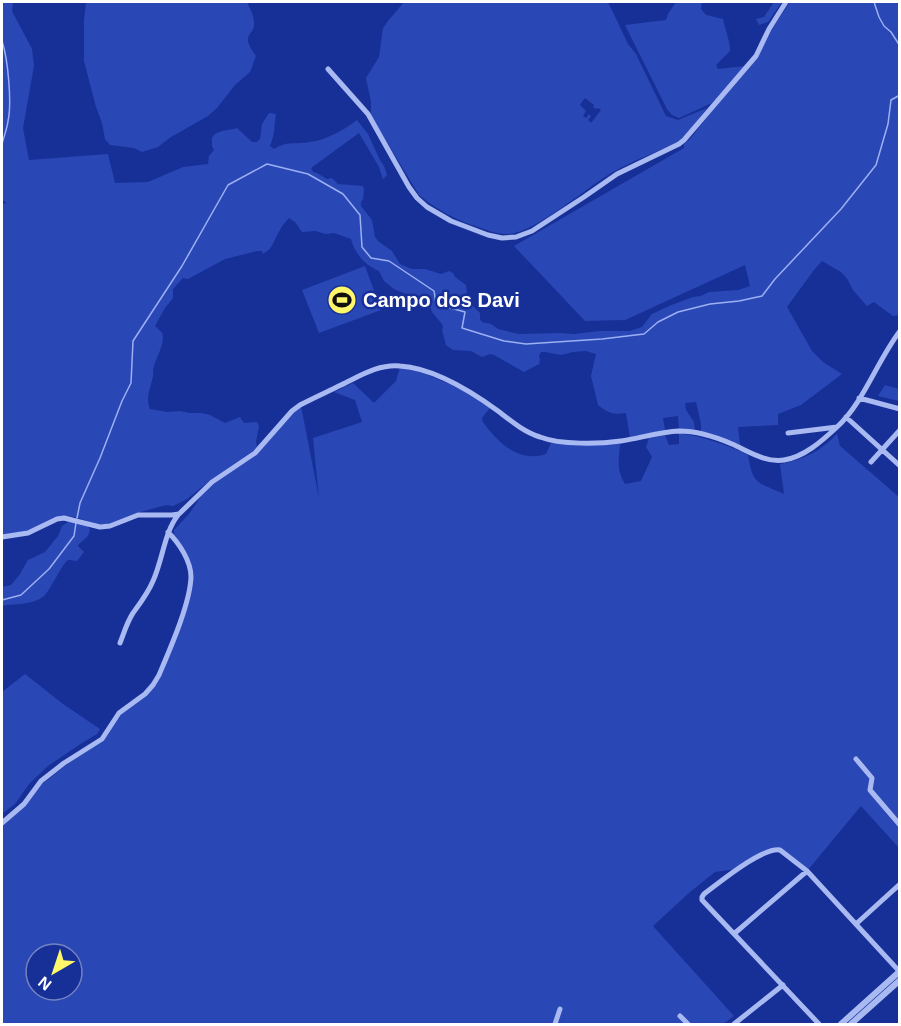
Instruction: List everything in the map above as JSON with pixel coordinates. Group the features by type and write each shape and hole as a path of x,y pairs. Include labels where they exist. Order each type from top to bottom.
{"street":[{"path":"328,69 368,114 417,198 427,207 451,221 488,235 509,238 524,234 541,225 617,174 684,140 756,56 786,2"},
{"path":"120,643 127,623 147,594 154,579 168,532 178,514 212,482 255,453 300,405 374,369 403,366 454,383 492,406 524,430 553,441 620,441 680,431 716,438 772,460 784,460 813,447 846,417 900,331"},
{"path":"859,398 900,409"},
{"path":"890,406 900,415"},
{"path":"846,417 900,466"},
{"path":"788,433 837,427"},
{"path":"870,462 900,430"},
{"path":"2,537 34,531 57,519 64,518 100,527 110,526 138,515 178,514"},
{"path":"2,823 24,804 41,781 102,739 119,714 145,694 159,675 184,610 191,577 181,548 168,532"},
{"path":"856,759 872,778 870,790 900,825"},
{"path":"819,1024 702,900 704,894 732,872 774,849 780,850 807,871 899,972 841,1024"},
{"path":"735,933 807,871"},
{"path":"856,924 900,884"},
{"path":"851,1024 900,980"},
{"path":"734,1024 783,985"},
{"path":"555,1024 560,1010"},
{"path":"680,1016 688,1024"}],"shaded area":[{"path":"2,2 13,2 12,11 32,49 34,66 23,128 29,160 108,154 115,183 148,182 183,167 208,164 209,156 214,150 212,138 220,132 237,128 252,142 257,142 260,139 262,124 269,113 276,114 270,146 274,149 288,144 322,139 341,131 357,120 368,134 387,175 383,179 379,167 359,133 311,168 313,172 327,179 332,178 338,184 363,186 361,206 372,220 375,237 392,251 400,264 412,269 425,269 441,274 449,271 453,273 466,285 467,294 480,313 482,322 498,329 519,334 574,334 630,331 642,327 652,314 693,297 709,292 738,290 750,286 745,265 625,320 585,321 514,246 684,148 684,144 758,57 767,36 790,2 899,2 899,315 893,316 874,302 867,306 841,272 822,261 787,307 812,351 823,362 842,374 801,405 778,414 778,425 738,427 740,445 701,432 696,402 685,403 686,410 694,422 695,431 679,430 678,416 663,418 665,430 630,438 626,413 611,413 598,405 591,376 596,354 586,351 561,355 541,352 539,364 524,372 494,355 482,357 471,351 453,350 446,345 442,324 432,312 428,299 416,298 394,289 384,281 379,271 361,258 351,239 334,233 302,232 289,218 267,252 263,254 262,251 257,251 225,259 188,279 183,278 173,289 173,298 155,326 162,333 163,341 153,369 148,397 150,409 201,413 225,423 240,417 244,423 257,422 259,426 257,446 253,451 187,499 173,506 166,505 137,513 109,524 97,524 75,517 62,516 20,533 2,535 2,204 7,203 2,200"},
{"path":"86,2 247,2 254,22 248,40 256,56 250,72 235,85 217,108 158,147 142,152 134,148 110,145 105,139 84,61"},
{"path":"404,2 608,2 666,116 678,120 707,108 680,141 613,172 530,227 506,234 494,232 453,217 419,195 371,116 371,102 366,78 379,57 383,28","holes":["585,98 594,105 593,107 601,110 591,123 588,120 591,116 589,114 586,118 583,116 586,111 580,105"]},
{"path":"676,2 702,2 701,9 706,15 723,19 730,51 716,65 718,69 745,66 712,103 679,118 667,109 625,25 666,20"},
{"path":"774,2 782,2 768,22 759,25 756,19 764,17"},
{"name":"Campo dos Davi","path":"365,266 381,310 319,333 302,290"},
{"path":"400,367 423,373 459,388 490,408 482,418 483,422 502,444 518,453 527,456 546,454 551,443 620,444 619,469 625,484 641,481 652,457 646,447 649,438 665,435 669,445 679,444 679,433 714,441 748,455 752,472 758,482 784,494 780,464 811,454 837,434 840,446 899,497 899,848 861,806 807,871 774,849 736,869 715,872 653,926 734,1016 723,1024 690,1024 678,1017 685,1024 2,1024 2,826 25,805 42,784 105,738 117,719 162,674 193,578 188,559 174,530 189,514 206,489 256,454 301,406 319,498 313,438 362,422 355,400 334,392 353,383 374,403 396,381"},
{"path":"885,385 899,389 899,401 878,396"},
{"path":"71,520 87,525 90,530 88,536 78,546 84,552 77,561 66,562 47,593 39,599 29,603 2,606 2,587 11,585 28,560 45,552 58,536 62,526"},
{"path":"25,674 100,729 97,734 48,766 29,784 15,804 2,814 2,692"}],"waterway":[{"path":"874,2 884,26 900,46"},
{"path":"2,41 8,69 10,103 8,124 2,144"},
{"path":"77,518 80,503 131,383 133,341 182,266 228,185 267,164 308,174 343,194 360,215 362,247 371,258 389,261 434,291 436,304 465,312 462,328 504,341 526,344 602,339 644,334 658,322 678,312 710,304 762,296 775,279 841,209 876,165 888,124 891,100 900,95"},
{"path":"2,600 21,595 49,569 74,536 76,523"}],"place":[{"name":"Campo dos Davi","path":"342,300"}]}
